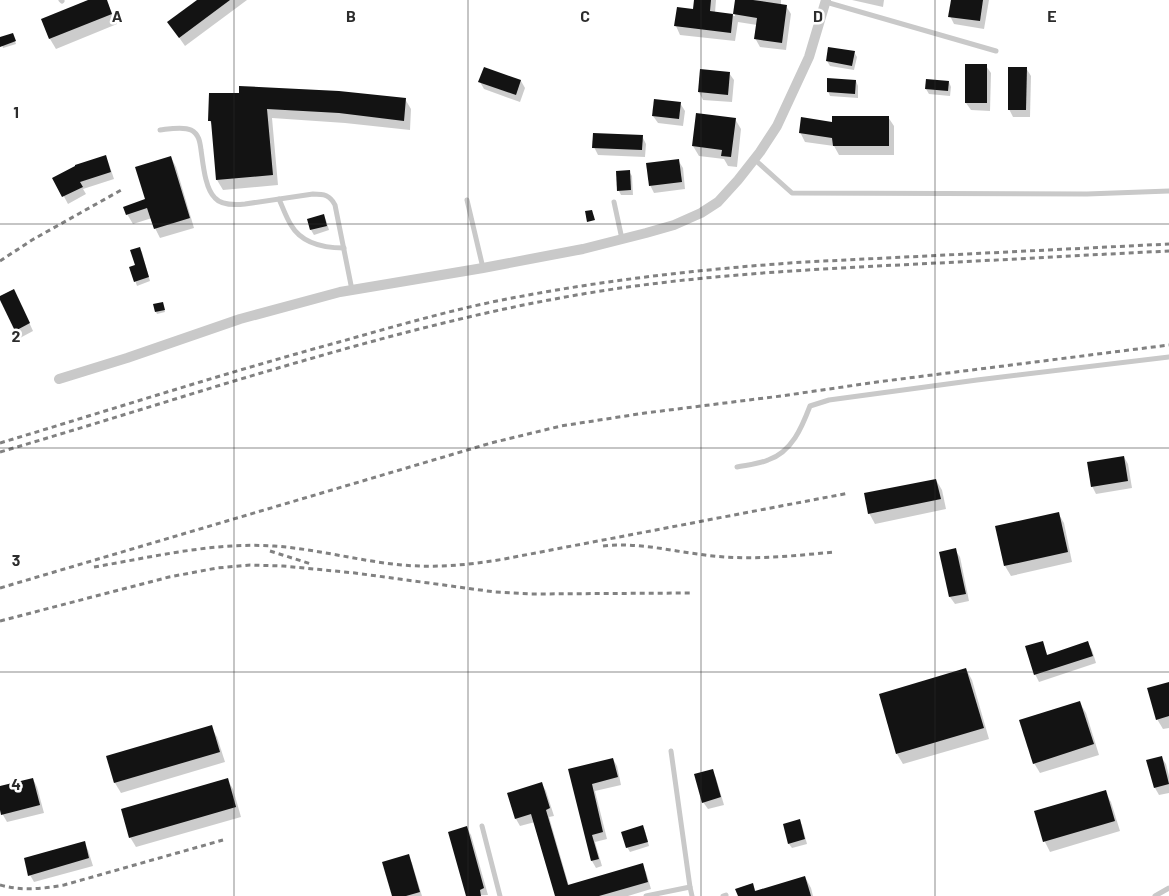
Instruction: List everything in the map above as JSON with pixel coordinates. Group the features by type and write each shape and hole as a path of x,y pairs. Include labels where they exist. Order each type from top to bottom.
{"street":[{"path":"59,379 240,319 340,292 583,249 674,225 701,213 718,202 738,180 778,126 809,57 826,1"}],"lane":[{"path":"826,1 996,51"},
{"path":"160,130 186,128 196,134 200,140 209,190 215,199 224,203 235,205 313,194 327,195 331,198 335,205 352,290"},
{"path":"754,159 792,193 1087,194 1169,191"},
{"path":"279,199 292,226 300,236 320,246 344,248"},
{"path":"466,200 482,268"},
{"path":"614,202 622,239"},
{"path":"738,467 769,460 789,447 802,425 810,406 829,400 1169,357"},
{"path":"671,751 692,896"},
{"path":"482,826 500,896"},
{"path":"646,896 690,887"},
{"path":"1155,896 1169,888"}],"building":[{"path":"88,0 107,0 112,14 49,39 41,19"},
{"path":"197,0 230,0 179,38 167,22"},
{"path":"694,0 711,0 710,11 733,14 731,33 674,26 677,7 693,9"},
{"path":"735,0 753,0 787,5 782,43 754,39 757,18 733,14"},
{"path":"951,0 983,0 980,21 948,17"},
{"path":"13,33 16,41 0,47 0,37"},
{"path":"828,47 855,51 852,66 826,61"},
{"path":"965,64 987,64 987,103 965,103"},
{"path":"484,67 521,80 516,95 478,82"},
{"path":"1008,67 1027,67 1026,110 1008,110"},
{"path":"700,69 730,72 728,95 698,92"},
{"path":"827,78 856,80 855,94 827,92"},
{"path":"926,79 949,81 948,91 925,89"},
{"path":"239,86 339,91 406,98 404,121 339,113 267,109 273,175 216,180 211,121 208,121 209,93 239,93"},
{"path":"654,99 681,102 679,119 652,116"},
{"path":"696,113 736,118 731,157 721,156 722,150 692,146"},
{"path":"832,116 889,116 889,146 833,146 832,138 799,133 801,117 832,122"},
{"path":"593,133 643,135 642,150 592,148"},
{"path":"106,155 111,172 80,182 83,187 62,197 52,178 75,165"},
{"path":"171,156 190,218 154,229 147,208 126,215 123,207 145,199 135,167"},
{"path":"679,159 682,182 649,186 646,163"},
{"path":"630,170 631,190 617,191 616,171"},
{"path":"592,210 595,220 587,222 585,211"},
{"path":"324,214 327,226 310,230 307,219"},
{"path":"140,247 149,277 134,282 129,267 135,265 130,250"},
{"path":"14,289 30,323 15,331 0,300 0,296"},
{"path":"163,302 165,310 155,312 153,304"},
{"path":"1124,456 1128,481 1091,487 1087,462"},
{"path":"936,479 941,499 868,514 864,493"},
{"path":"1059,512 1068,552 1004,566 995,526"},
{"path":"956,548 966,594 949,597 939,552"},
{"path":"1043,641 1047,655 1088,641 1093,656 1034,675 1025,646"},
{"path":"966,668 984,728 896,754 879,694"},
{"path":"1169,682 1169,716 1156,720 1147,688"},
{"path":"1080,701 1094,744 1033,764 1019,720"},
{"path":"212,725 220,752 114,783 106,756"},
{"path":"1162,756 1169,784 1154,788 1146,760"},
{"path":"613,758 618,777 592,784 603,832 592,835 599,859 591,861 568,769"},
{"path":"713,769 721,797 702,803 694,774"},
{"path":"33,778 40,805 1,815 0,786"},
{"path":"228,778 236,807 129,838 121,809"},
{"path":"542,782 550,808 546,810 568,885 643,863 648,882 599,896 555,896 531,814 515,819 507,793"},
{"path":"1106,790 1115,821 1043,842 1034,811"},
{"path":"800,819 805,839 788,844 783,824"},
{"path":"643,825 648,842 626,848 621,832"},
{"path":"467,826 484,888 480,890 481,896 466,896 448,832"},
{"path":"85,841 89,858 28,876 24,858"},
{"path":"409,854 420,892 406,896 392,896 382,862"},
{"path":"805,876 811,896 738,896 735,889 753,883 755,891"}],"railway":[{"path":"0,261 32,240 123,189"},
{"path":"0,443 254,366 415,321 492,302 570,288 687,272 805,262 1169,244"},
{"path":"0,452 349,348 517,306 604,290 738,275 1169,251"},
{"path":"0,588 491,443 561,426 877,382 1169,345"},
{"path":"94,567 183,551 251,545 322,552 402,565 440,566 465,564 504,559 849,493"},
{"path":"603,546 641,546 737,558 834,552"},
{"path":"270,551 311,564"},
{"path":"0,621 169,577 217,568 250,565 283,566 355,573 495,592 531,594 690,593"},
{"path":"0,885 32,889 64,885 223,840"}]}
